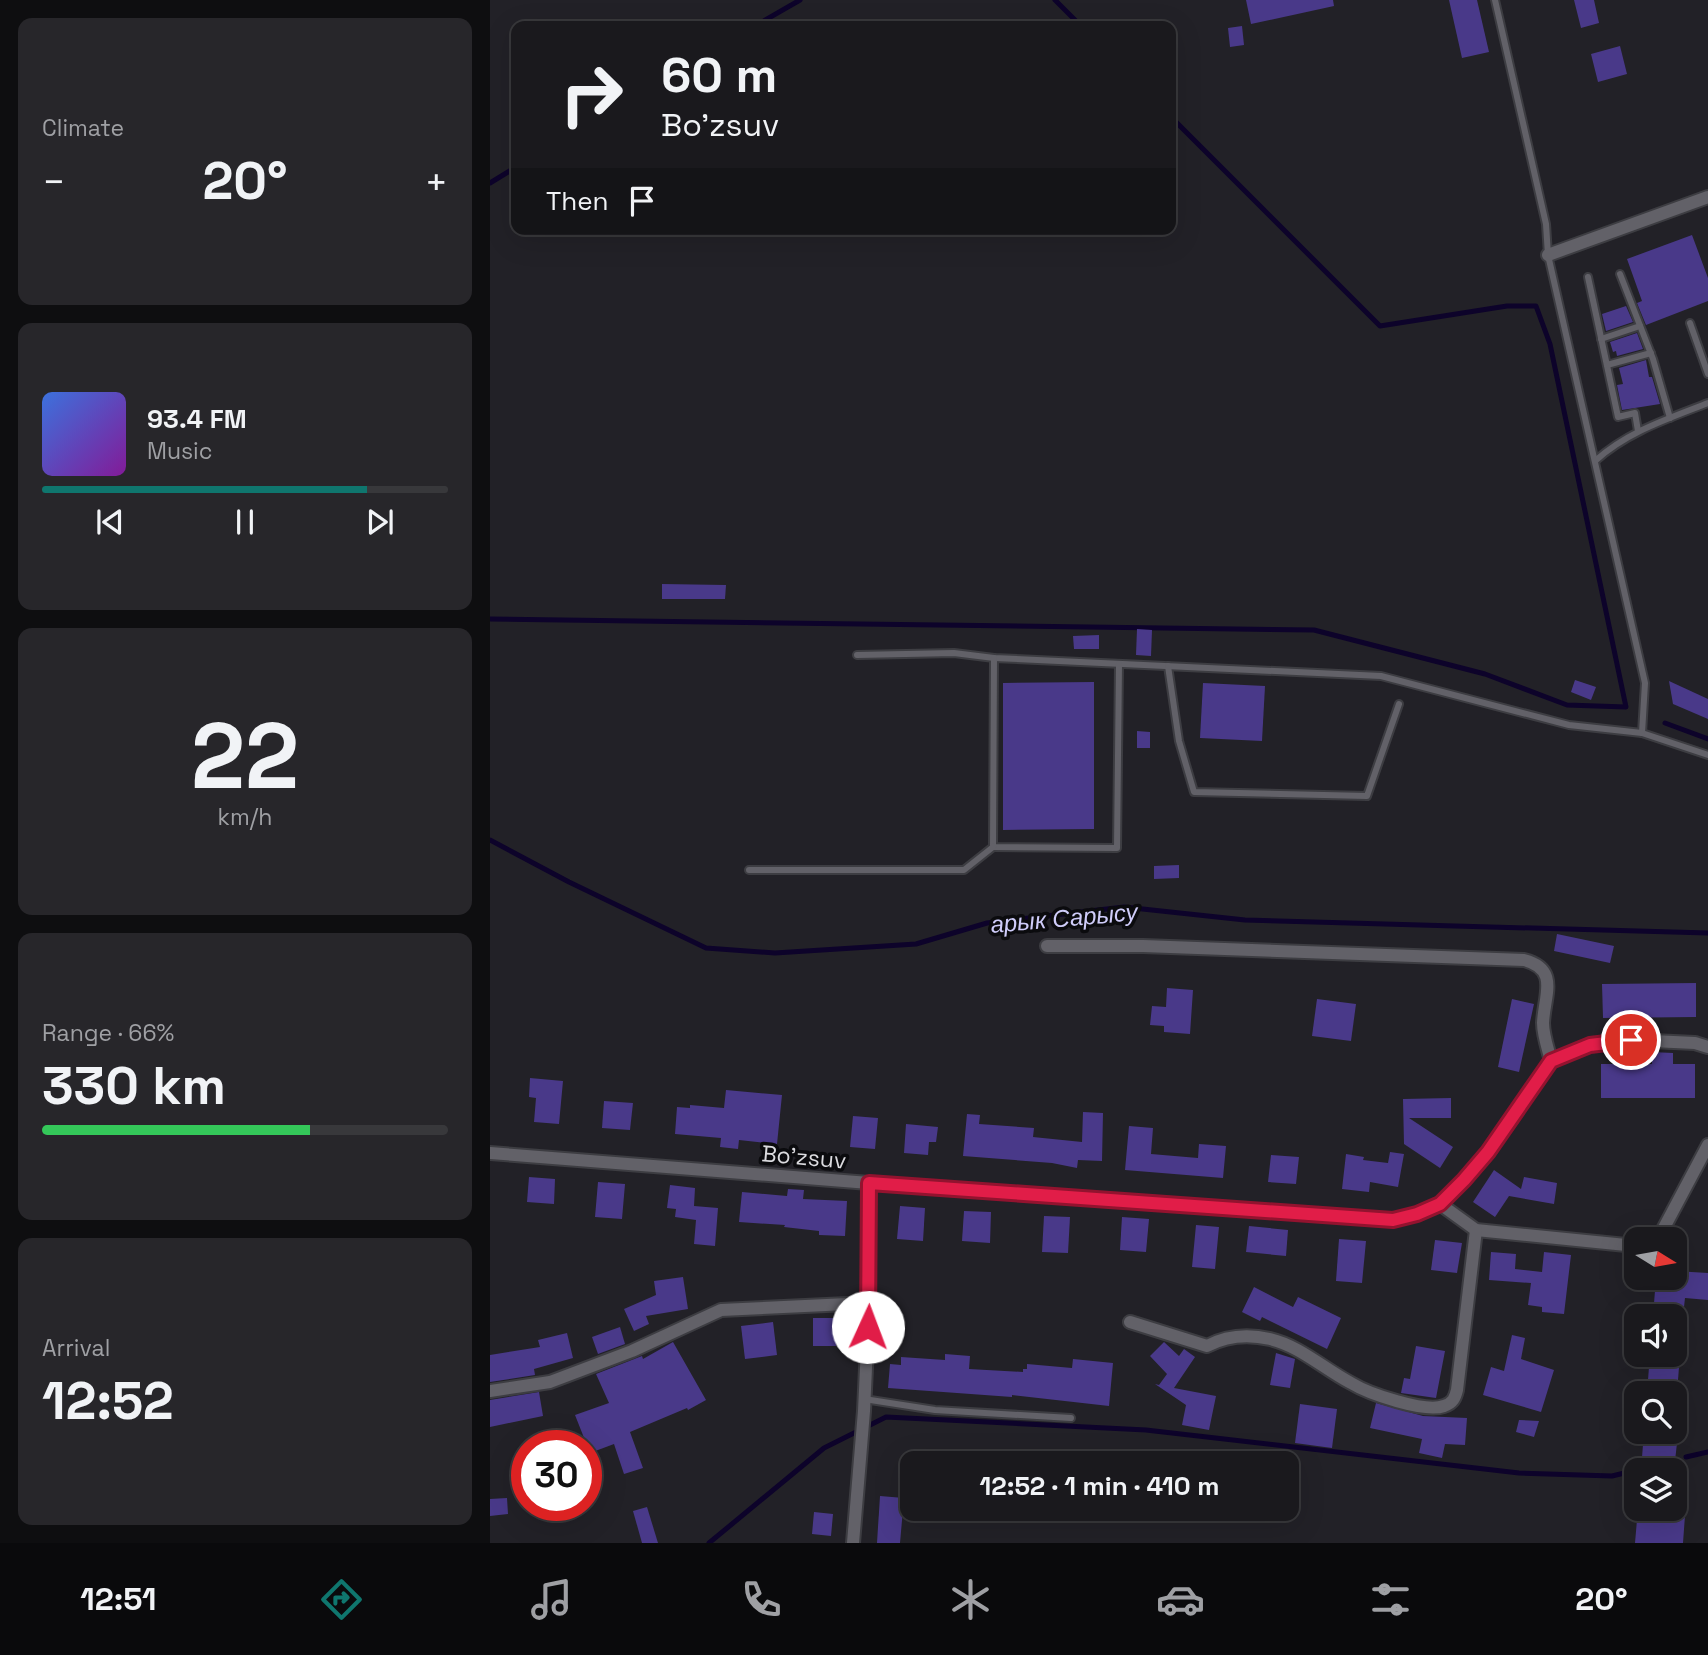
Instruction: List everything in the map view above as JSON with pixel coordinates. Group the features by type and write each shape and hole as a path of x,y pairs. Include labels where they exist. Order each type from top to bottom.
{"street":[{"path":"1548,255 1708,197"},
{"path":"1048,946 1143,946 1524,960 1535,963 1548,977 1543,1026 1551,1061 1590,1045 1631,1040 1695,1043 1708,1047"},
{"name":"Bo'zsuv","path":"490,1153 1393,1220 1440,1204 1464,1180 1488,1152 1551,1061"},
{"path":"1664,1227 1708,1145"},
{"path":"853,1543 869,1303 869,1183"},
{"path":"1440,1204 1476,1230 1624,1245"},
{"path":"1130,1322 1207,1346 1221,1339 1234,1337 1269,1339 1292,1348 1353,1385 1380,1396 1434,1408 1444,1406 1452,1402 1457,1390 1476,1230"},
{"path":"490,1391 550,1382 632,1351 721,1310 869,1303"}],"lane":[{"path":"1495,0 1546,224 1548,255 1645,683 1642,733"},
{"path":"1620,274 1651,353 1670,418"},
{"path":"1588,277 1618,417 1635,413 1638,431"},
{"path":"1690,323 1708,374"},
{"path":"1601,339 1640,326"},
{"path":"1607,365 1651,353"},
{"path":"1595,461 1610,447 1638,431 1708,404"},
{"path":"857,654 954,653 994,658 1381,676 1569,725 1642,733 1708,755"},
{"path":"993,848 994,658"},
{"path":"749,870 964,870 993,848 1117,848 1119,664"},
{"path":"1168,666 1179,741 1194,792 1367,796 1399,704"},
{"path":"864,1405 1071,1418"}],"building":[{"path":"1246,0 1333,0 1334,6 1251,24"},
{"path":"1449,0 1477,0 1489,52 1462,58"},
{"path":"1574,0 1594,0 1599,23 1581,28"},
{"path":"1242,26 1244,45 1230,47 1228,28"},
{"path":"1620,46 1627,74 1598,82 1591,54"},
{"path":"1692,235 1708,278 1708,301 1646,325 1637,303 1642,301 1627,259"},
{"path":"1626,306 1633,322 1606,331 1602,314"},
{"path":"1637,333 1643,349 1617,356 1616,351 1613,352 1610,342"},
{"path":"1646,360 1649,377 1652,377 1660,404 1622,410 1617,385 1623,384 1619,368"},
{"path":"662,584 726,585 725,599 662,599"},
{"path":"1137,629 1152,630 1151,656 1136,655"},
{"path":"1099,635 1099,649 1074,649 1073,636"},
{"path":"1575,680 1596,687 1591,700 1571,692"},
{"path":"1669,681 1708,699 1708,719 1673,704"},
{"path":"1094,682 1094,829 1003,830 1003,683"},
{"path":"1203,683 1265,686 1262,741 1200,738"},
{"path":"1137,731 1150,732 1150,748 1137,748"},
{"path":"1179,865 1179,878 1154,879 1154,866"},
{"path":"1557,934 1614,946 1610,963 1554,951"},
{"path":"1696,983 1696,1017 1603,1018 1602,984"},
{"path":"1167,988 1193,990 1190,1034 1164,1032 1164,1026 1150,1025 1152,1006 1166,1007"},
{"path":"1317,999 1356,1004 1351,1041 1312,1036"},
{"path":"1512,999 1534,1004 1519,1072 1498,1067"},
{"path":"1652,1052 1673,1053 1673,1064 1695,1064 1695,1098 1601,1098 1601,1064 1652,1064"},
{"path":"530,1078 563,1081 559,1124 534,1122 536,1098 529,1097"},
{"path":"726,1090 782,1095 777,1144 739,1140 738,1149 720,1147 721,1138 675,1134 677,1107 690,1108 690,1105 724,1108"},
{"path":"1451,1098 1451,1118 1409,1118 1453,1147 1440,1168 1404,1144 1403,1099"},
{"path":"604,1101 633,1103 630,1130 602,1128"},
{"path":"1083,1112 1103,1113 1102,1161 1078,1160 1077,1168 1052,1163 963,1156 967,1114 980,1115 979,1124 1034,1128 1033,1137 1082,1142"},
{"path":"853,1116 878,1118 875,1149 850,1147"},
{"path":"906,1124 938,1127 936,1142 929,1142 928,1155 904,1153"},
{"path":"1129,1126 1153,1128 1151,1154 1198,1158 1199,1144 1226,1146 1223,1178 1125,1170"},
{"path":"1390,1152 1404,1154 1398,1187 1370,1182 1369,1192 1342,1189 1346,1154 1364,1157 1363,1160 1388,1163"},
{"path":"1271,1155 1299,1157 1296,1184 1268,1182"},
{"path":"1494,1170 1521,1189 1524,1177 1557,1183 1554,1204 1509,1196 1495,1217 1473,1202"},
{"path":"529,1177 555,1179 554,1204 527,1202"},
{"path":"598,1182 625,1184 622,1219 595,1217"},
{"path":"670,1185 695,1188 694,1206 718,1208 715,1246 694,1244 696,1220 675,1217 676,1209 667,1208"},
{"path":"788,1189 804,1190 803,1199 847,1201 845,1236 819,1235 819,1231 784,1227 785,1225 739,1222 742,1192 787,1196"},
{"path":"900,1206 925,1208 923,1241 897,1239"},
{"path":"964,1211 991,1212 990,1243 962,1241"},
{"path":"1044,1216 1070,1217 1068,1253 1042,1252"},
{"path":"1122,1217 1149,1219 1146,1252 1120,1250"},
{"path":"1196,1225 1219,1227 1215,1269 1192,1267"},
{"path":"1249,1226 1288,1230 1286,1256 1246,1252"},
{"path":"1339,1239 1366,1241 1362,1283 1336,1281"},
{"path":"1435,1240 1462,1243 1457,1273 1431,1270"},
{"path":"1491,1252 1516,1254 1515,1269 1542,1272 1544,1252 1571,1255 1564,1314 1542,1312 1542,1307 1528,1305 1531,1283 1489,1280"},
{"path":"1687,1272 1708,1273 1708,1300 1685,1298 1684,1304 1654,1304 1655,1290 1687,1290"},
{"path":"683,1277 688,1309 646,1316 649,1324 634,1331 624,1309 656,1295 654,1281"},
{"path":"1254,1287 1293,1307 1298,1297 1341,1318 1327,1349 1262,1317 1260,1321 1242,1312"},
{"path":"813,1318 836,1318 836,1346 813,1346"},
{"path":"773,1322 777,1355 745,1359 741,1326"},
{"path":"620,1327 625,1344 598,1354 592,1337"},
{"path":"567,1333 573,1358 534,1369 535,1375 490,1382 490,1355 540,1347 538,1340"},
{"path":"1512,1335 1525,1338 1521,1359 1554,1370 1541,1412 1483,1395 1491,1367 1504,1371"},
{"path":"673,1342 706,1400 688,1410 687,1408 630,1432 643,1468 624,1474 614,1444 602,1448 602,1430 581,1430 575,1415 609,1403 596,1374 642,1356 643,1359"},
{"path":"1164,1342 1179,1356 1184,1349 1195,1357 1174,1388 1216,1396 1209,1430 1182,1425 1186,1405 1155,1384 1159,1385 1167,1374 1150,1356"},
{"path":"1416,1346 1445,1351 1436,1398 1401,1393 1404,1378 1410,1379"},
{"path":"1276,1353 1295,1359 1290,1388 1270,1385"},
{"path":"945,1354 970,1356 969,1369 1023,1372 1023,1369 1027,1369 1027,1364 1072,1368 1073,1359 1113,1363 1109,1406 1012,1395 888,1388 890,1364 901,1365 901,1357 945,1360"},
{"path":"1649,1367 1679,1367 1678,1381 1648,1381"},
{"path":"539,1392 543,1416 490,1427 490,1400"},
{"path":"1376,1403 1423,1416 1467,1418 1465,1445 1445,1444 1442,1458 1419,1453 1422,1439 1370,1428"},
{"path":"1300,1404 1337,1409 1332,1448 1295,1443"},
{"path":"1519,1420 1539,1421 1534,1437 1516,1432"},
{"path":"1643,1444 1677,1444 1675,1458 1642,1458"},
{"path":"880,1496 900,1498 900,1543 877,1543"},
{"path":"507,1498 508,1514 490,1516 490,1499"},
{"path":"647,1507 658,1543 642,1543 633,1511"},
{"path":"814,1512 833,1514 831,1536 812,1534"},
{"path":"1637,1521 1685,1521 1683,1543 1635,1543"}],"waterway":[{"path":"764,21 800,0"},
{"path":"1055,0 1076,21"},
{"path":"490,619 1314,630 1485,674 1567,705 1626,707 1550,344 1536,306 1507,306 1380,326 1176,122"},
{"path":"490,183 511,170"},
{"path":"1665,723 1708,739"},
{"name":"арык Сарысу","path":"490,840 569,882 706,948 775,953 916,944 987,923 1124,907 1245,920 1708,933"},
{"path":"709,1543 824,1448 886,1417 1146,1430 1519,1473 1612,1476 1624,1473"},
{"path":"1686,1457 1708,1452"}],"route":[{"path":"868,1327 869,1183 1393,1220 1440,1204 1464,1180 1488,1152 1551,1061 1590,1045 1631,1040"}]}
